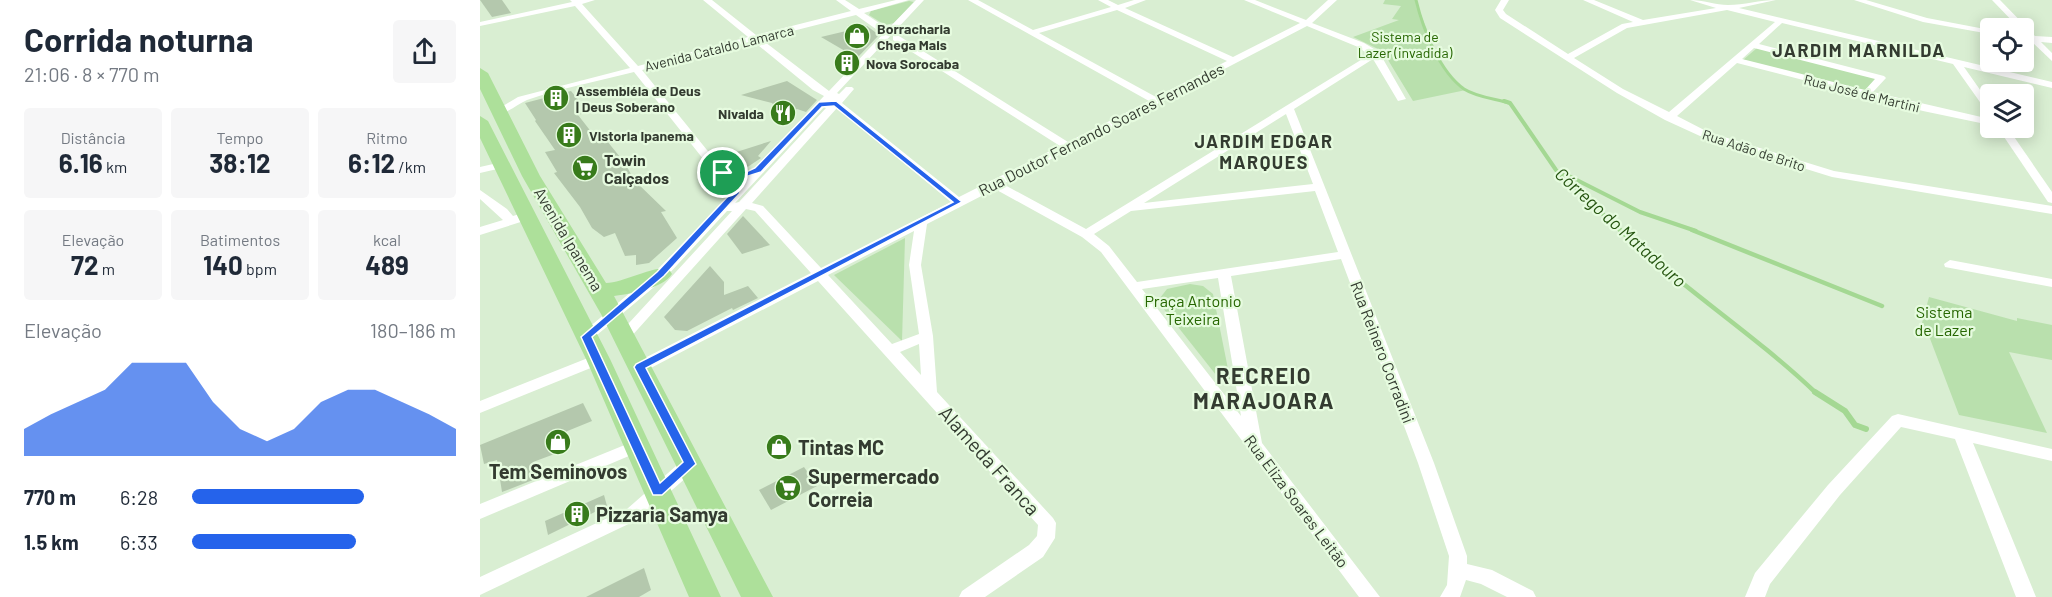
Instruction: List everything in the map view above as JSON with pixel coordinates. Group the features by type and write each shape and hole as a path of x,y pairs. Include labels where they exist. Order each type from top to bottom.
{"main road":[{"name":"Avenida Ipanema","path":"480,74 531,176 613,314 757,597"},
{"name":"Avenida Ipanema","path":"480,121 502,165 518,219 592,348 705,597"},
{"path":"600,290 620,290 640,284 660,274"}],"street":[{"path":"480,24 591,0"},
{"path":"708,0 816,88 834,112 847,113"},
{"path":"840,0 892,36 1066,145"},
{"name":"Avenida Cataldo Lamarca","path":"497,104 890,0"},
{"name":"Avenida Cataldo Lamarca","path":"856,10 906,0"},
{"path":"624,336 743,205 829,103 843,83 892,36 922,0"},
{"path":"972,0 1155,100"},
{"path":"1102,0 1232,60"},
{"path":"1031,33 1142,0"},
{"path":"1248,0 1361,45 1376,54 1401,99"},
{"name":"Rua Doutor Fernando Soares Fernandes","path":"640,367 921,223 1066,145 1307,23 1333,0"},
{"name":"Rua Adão de Brito","path":"1504,0 1499,10 1503,16 1669,118 1704,134 1832,174 2052,210"},
{"path":"1587,0 1635,21"},
{"path":"1613,0 1635,21"},
{"path":"1694,0 2052,85"},
{"path":"1568,58 1614,30 1635,21 1772,0"},
{"path":"1858,0 1926,20 1980,30"},
{"path":"1996,0 2013,18"},
{"path":"575,2 723,173 736,193"},
{"path":"1669,118 1780,21"},
{"path":"480,407 592,348 613,314 660,274 758,170 886,48 892,36"},
{"path":"2034,38 2052,40"},
{"path":"2034,43 2052,58"},
{"path":"886,48 908,45"},
{"path":"1752,45 1881,78 1867,94"},
{"path":"1086,234 1376,54"},
{"name":"Rua José de Martini","path":"1735,60 1923,108 1980,120"},
{"path":"1957,63 1980,96"},
{"name":"Avenida Cataldo Lamarca","path":"497,104 515,96 634,68"},
{"path":"816,88 843,83"},
{"path":"829,103 847,113 958,202"},
{"name":"Rua Reinero Corradini","path":"1289,109 1426,463 1458,556 1456,586 1450,597"},
{"path":"2011,138 2052,200"},
{"path":"480,170 502,165"},
{"path":"723,173 745,175 758,170"},
{"name":"Rua Eliza Soares Leitão","path":"994,184 1086,234 1105,249 1371,597"},
{"path":"1129,209 1320,188"},
{"path":"480,193 503,212 518,219"},
{"path":"721,209 743,205"},
{"name":"Alameda Franca","path":"743,205 759,208 1047,523 1046,538 1036,551 969,597"},
{"path":"480,231 518,219"},
{"name":"Alameda Franca","path":"921,223 915,265 926,336 929,394"},
{"path":"1134,286 1345,255"},
{"path":"1950,264 2052,283"},
{"path":"1224,273 1255,445"},
{"path":"889,351 926,336"},
{"path":"1755,597 1762,579 1834,489 1898,420 2052,455"},
{"path":"1961,434 2026,597"},
{"path":"480,512 637,446"},
{"path":"480,586 633,514 690,464"},
{"path":"1458,570 1485,576 1526,597"}],"green space":[{"name":"Sistema de Lazer (invadida)","path":"1385,0 1416,0 1435,55 1449,74 1466,90 1413,101 1385,55 1353,37 1399,20 1392,19 1401,6 1383,4"},
{"path":"909,1 914,2 894,23 885,25 869,15 871,11"},
{"path":"1757,48 1876,78 1864,92 1743,60"},
{"path":"905,238 902,341 834,275"},
{"name":"Praça Antonio Teixeira","path":"1190,284 1203,286 1213,294 1230,379 1220,380 1163,308 1160,298 1167,289"},
{"name":"Sistema de Lazer","path":"1929,297 2017,321 2017,318 2052,325 2052,360 2009,352 2047,433 1959,415 1929,336 1919,334"}],"building":[{"path":"480,0 502,0 511,13 492,17"},
{"path":"867,26 879,35 857,58 821,37"},
{"path":"787,81 817,100 806,112 797,109 781,114 772,103 741,95"},
{"path":"571,91 588,112 578,115 596,138 603,136 624,162 635,181 666,211 661,212 677,238 649,263 636,265 636,255 625,256 615,233 604,237 592,228 580,207 554,173 557,172 545,152 555,150 525,103"},
{"path":"771,141 758,156 761,158 743,170 727,155"},
{"path":"743,216 770,245 742,254 727,234"},
{"path":"710,266 724,282 724,295 748,286 758,298 733,310 732,308 687,331 675,330 664,317"},
{"path":"583,403 592,421 565,432 568,449 533,462 538,478 502,492 497,460 484,464 480,445"},
{"name":"Supermercado Correia","path":"804,467 817,486 771,510 759,490"},
{"name":"Pizzaria Samya","path":"604,495 607,506 548,535 545,521"},
{"path":"644,568 651,590 639,597 586,597"}],"waterway":[{"name":"Córrego do Matadouro","path":"1416,0 1433,49 1455,81 1474,94 1509,103"},
{"name":"Córrego do Matadouro","path":"1504,101 1510,103 1556,170 1621,231"},
{"path":"1561,172 1640,212 1696,231"},
{"name":"Córrego do Matadouro","path":"1620,230 1816,393"},
{"path":"1692,230 1882,306"},
{"name":"Córrego do Matadouro","path":"1815,392 1845,411 1855,425 1866,429"}],"place":[{"name":"Borracharia Chega Mais","path":"857,36"},
{"name":"Nova Sorocaba","path":"847,63"},
{"name":"Assembléia de Deus | Deus Soberano","path":"556,98"},
{"name":"Nivalda","path":"783,113"},
{"name":"Vistoria Ipanema","path":"569,135"},
{"name":"Towin Calçados","path":"585,168"},
{"name":"Tem Seminovos","path":"558,442"},
{"name":"Tintas MC","path":"779,447"},
{"name":"Supermercado Correia","path":"788,488"},
{"name":"Pizzaria Samya","path":"577,514"}],"district":[{"name":"JARDIM MARNILDA","path":"1859,50"},
{"name":"JARDIM EDGAR MARQUES","path":"1264,151"},
{"name":"RECREIO MARAJOARA","path":"1264,388"}],"route":[{"path":"836,103 958,202 640,367 690,464 658,492 586,337 660,274 736,193 734,186 723,173 736,176 758,170 821,104 825,106 836,103"}]}
